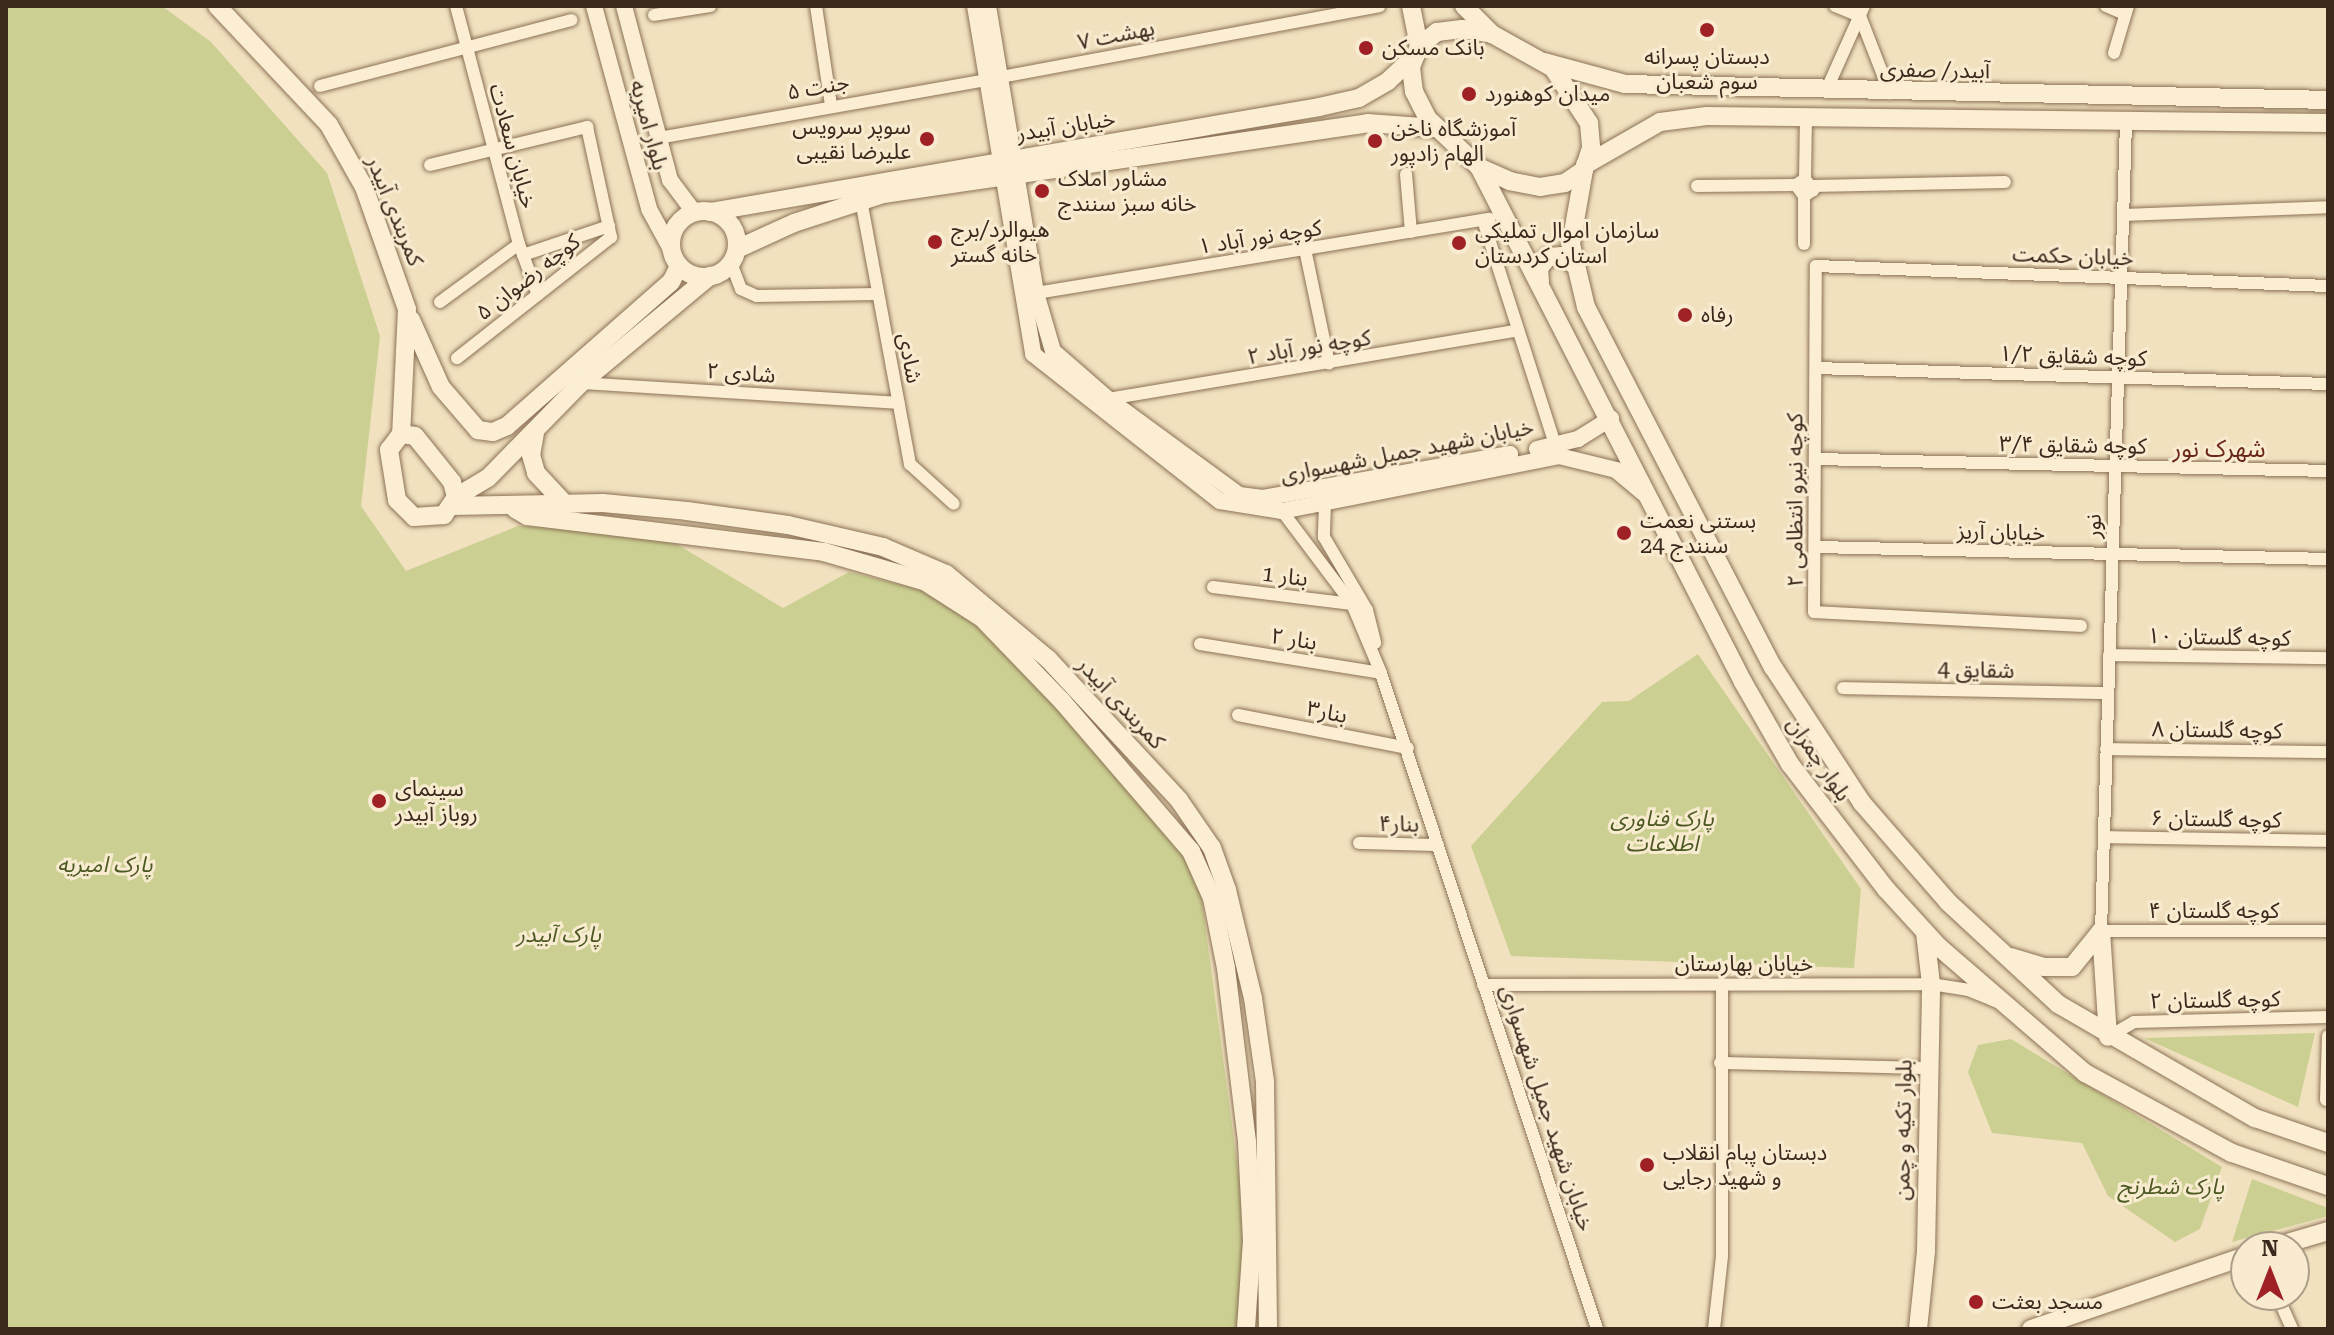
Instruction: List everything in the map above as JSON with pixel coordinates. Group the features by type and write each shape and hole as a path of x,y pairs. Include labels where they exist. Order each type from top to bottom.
{"main road":[{"name":"کمربندی آبیدر","path":"217,6 329,125 364,187 407,309 401,434 393,440 388,467 404,510 435,519 454,502 515,509 565,504 687,511 788,525 883,547 946,574 1048,659 1179,800 1212,848 1253,998 1269,1150 1268,1329"},
{"path":"1411,6 1418,50"},
{"path":"1464,6 1492,34 1544,62 1575,96 1589,123 1591,148 1585,168"},
{"path":"1492,34 1462,29 1437,32 1418,50 1411,67 1414,92 1435,128 1479,167 1540,187 1565,183 1640,132 1677,118 2328,123"},
{"name":"خیابان آبیدر","path":"734,256 861,200 1008,166 1359,98 1388,81 1418,50"},
{"name":"آبیدر/ صفری","path":"1544,62 1625,84 1890,93 2328,100"},
{"name":"خیابان آبیدر","path":"702,212 1008,166 1368,123 1435,128"},
{"name":"بلوار چمران","path":"1479,167 1790,764 1925,932 2002,1004 2085,1073 2232,1153 2328,1186"},
{"name":"بلوار چمران","path":"1585,168 1571,244 1573,264 1586,307 1773,667 1819,742 1909,858 2002,954 2058,1004 2108,1037 2255,1118 2328,1143"},
{"path":"401,434 415,436 428,449 452,482 454,502 488,478 581,383 734,256 734,229 702,212 678,223 671,282 507,426 493,432 478,430 441,387 407,309"},
{"path":"1540,282 1539,268 1548,257 1562,256 1573,264"},
{"path":"676,258 710,276"},
{"path":"535,433 531,455 536,473 565,504"},
{"name":"کمربندی آبیدر","path":"515,509 527,516 824,552 924,581 982,618 1061,700 1191,851 1212,898 1226,968 1247,1142 1252,1240 1246,1329"},
{"path":"2002,954 2043,967 2072,967 2101,931"},
{"path":"2101,931 2108,1037"},
{"name":"بلوار تکیه و چمن","path":"1918,1329 1926,1251 1931,984 1925,932"},
{"path":"2031,1329 2055,1324 2230,1262"}],"street":[{"name":"خیابان سعادت","path":"456,6 521,249 538,295"},
{"name":"بلوار امیریه","path":"594,6 649,209 676,258"},
{"name":"بلوار امیریه","path":"624,6 670,180 702,212"},
{"path":"654,15 710,6"},
{"path":"816,6 831,105"},
{"path":"975,6 994,78"},
{"path":"988,6 994,78 1008,166"},
{"name":"بهشت ۷","path":"994,78 1379,6"},
{"path":"1835,6 1862,11"},
{"path":"2106,6 2126,10 2114,53"},
{"path":"1826,91 1862,11"},
{"path":"1862,11 1890,93"},
{"path":"320,86 466,45 572,20"},
{"name":"جنت ۵","path":"658,138 994,78"},
{"path":"1804,244 1806,118"},
{"name":"نور","path":"2101,931 2126,122"},
{"name":"کوچه رضوان ۵","path":"457,358 611,237 587,127 493,148"},
{"path":"430,165 493,148"},
{"name":"خیابان شهید جمیل شهسواری","path":"1008,166 1036,293 1053,351 1108,399 1239,495 1263,498 1558,451 1616,470 1653,501"},
{"name":"خیابان شهید جمیل شهسواری","path":"1008,166 1033,354 1220,501 1282,511 1325,503 1558,451 1611,418"},
{"path":"1406,174 1411,232"},
{"path":"1697,186 2005,182"},
{"name":"شادی","path":"861,200 910,464 954,504"},
{"path":"2123,215 2328,207"},
{"name":"کوچه نور آباد ۱","path":"1036,293 1486,220 1516,331"},
{"path":"440,302 521,249 609,226"},
{"path":"1305,249 1329,364"},
{"path":"734,256 741,289 757,296 877,294"},
{"name":"خیابان حکمت","path":"1816,266 2328,286"},
{"name":"کوچه نیرو انتظامی ۲","path":"1816,266 1814,612 2081,626"},
{"path":"1516,331 1558,451"},
{"name":"کوچه نور آباد ۲","path":"1108,399 1516,331"},
{"name":"کوچه شقایق ۱/۲","path":"1816,368 2328,384"},
{"name":"شادی ۲","path":"581,383 898,403"},
{"name":"کوچه شقایق ۳/۴","path":"1816,459 2328,471"},
{"name":"خیابان شهید جمیل شهسواری","path":"1325,503 1324,537 1367,610 1381,673"},
{"name":"خیابان شهید جمیل شهسواری","path":"1282,511 1352,604 1381,673 1597,1329"},
{"name":"خیابان آریز","path":"1816,547 2328,559"},
{"name":"بنار 1","path":"1213,587 1352,604"},
{"name":"بنار ۲","path":"1200,644 1381,673"},
{"name":"کوچه گلستان ۱۰","path":"2109,655 2328,658"},
{"name":"شقایق 4","path":"1843,688 2108,693"},
{"name":"بنار۳","path":"1238,715 1408,748"},
{"name":"کوچه گلستان ۸","path":"2106,749 2328,752"},
{"name":"کوچه گلستان ۶","path":"2104,837 2328,841"},
{"name":"بنار۴","path":"1359,843 1438,845"},
{"name":"کوچه گلستان ۴","path":"2101,931 2328,931"},
{"path":"1714,1329 1722,1256 1722,984"},
{"name":"خیابان بهارستان","path":"1483,985 1931,984 1968,990 2002,1004"},
{"name":"کوچه گلستان ۲","path":"2108,1037 2134,1022 2328,1017"},
{"path":"2326,1100 2328,1036"},
{"path":"1720,1063 1928,1068"}],"green space":[{"name":"پارک آبیدر","path":"6,6 162,6 211,42 327,173 380,336 361,506 406,571 518,526 653,530 783,608 849,572 957,599 1108,759 1198,871 1250,1260 1239,1329 6,1329"},
{"name":"پارک فناوری اطلاعات","path":"1698,654 1861,889 1854,968 1511,956 1471,846 1602,702 1629,701"},
{"path":"2315,1033 2298,1107 2144,1038"},
{"name":"پارک شطرنج","path":"2011,1039 2222,1167 2200,1229 2175,1242 2108,1196 2082,1143 1992,1133 1968,1072 1978,1045"},
{"path":"2252,1179 2328,1208 2328,1216 2273,1231 2235,1231"}],"place":[{"name":"دبستان پسرانه سوم شعبان","path":"1707,30"},
{"name":"بانک مسکن","path":"1366,48"},
{"name":"میدان کوهنورد","path":"1469,94"},
{"name":"سوپر سرویس علیرضا نقیبی","path":"927,139"},
{"name":"آموزشگاه ناخن الهام زادپور","path":"1375,141"},
{"name":"مشاور املاک خانه سبز سنندج","path":"1042,191"},
{"name":"هیوالرد/برج خانه گستر","path":"935,242"},
{"name":"سازمان اموال تملیکی استان کردستان","path":"1459,243"},
{"name":"رفاه","path":"1685,315"},
{"name":"بستنی نعمت سنندج 24","path":"1624,533"},
{"name":"سینمای روباز آبیدر","path":"379,801"},
{"name":"دبستان پبام انقلاب و شهید رجایی","path":"1647,1165"},
{"name":"مسجد بعثت","path":"1976,1302"}],"district":[{"name":"شهرک نور","path":"2219,450"}],"park label":[{"name":"پارک امیریه","path":"105,865"}]}
